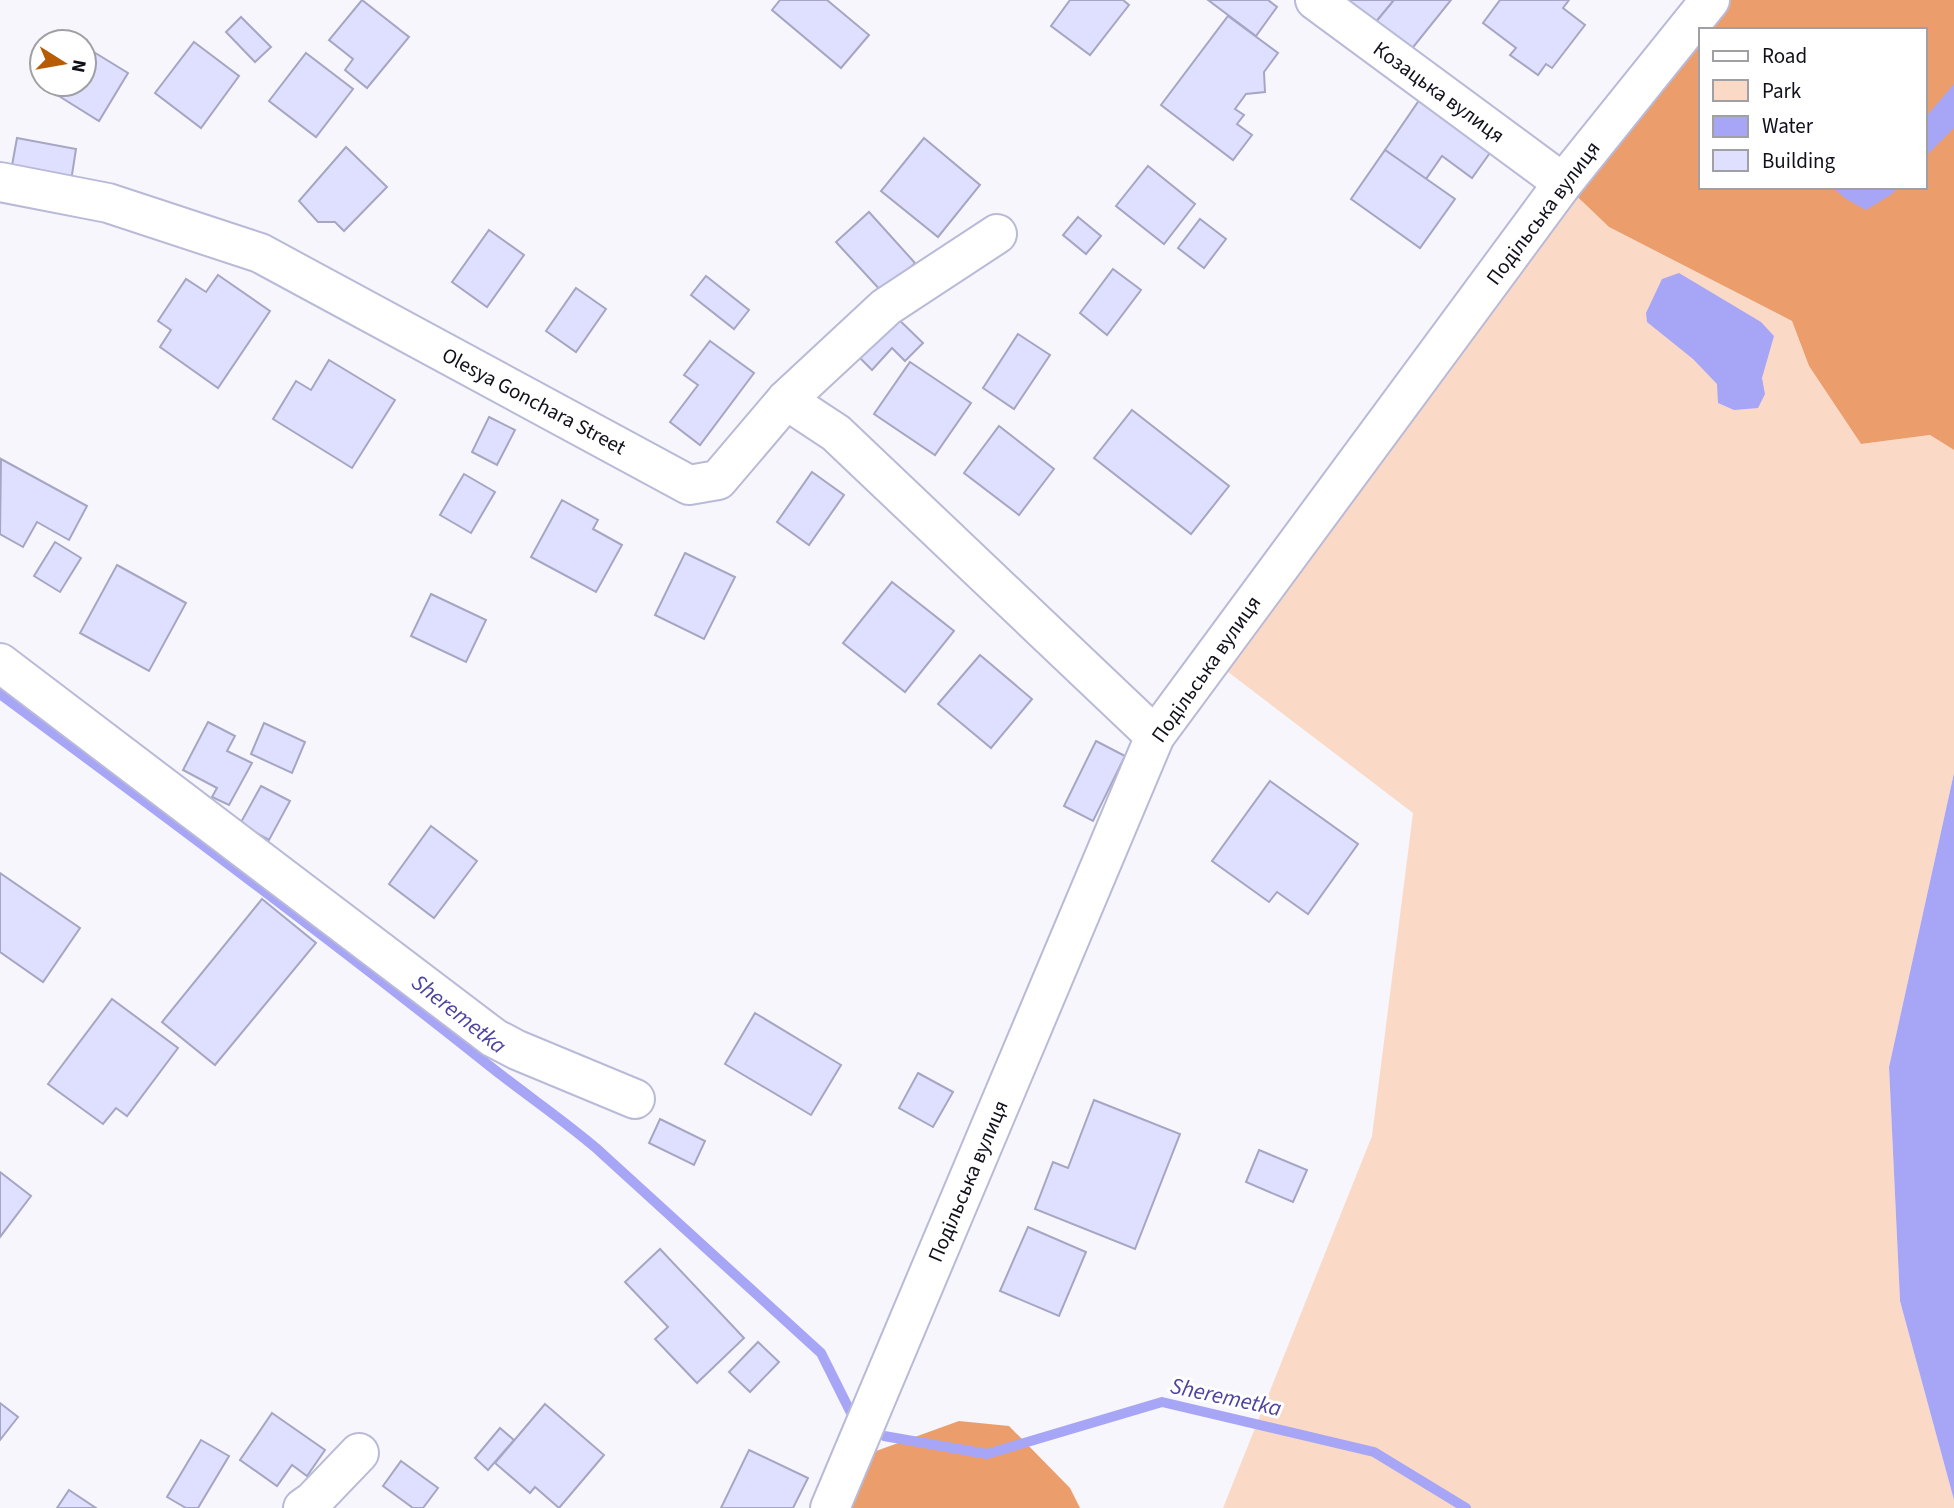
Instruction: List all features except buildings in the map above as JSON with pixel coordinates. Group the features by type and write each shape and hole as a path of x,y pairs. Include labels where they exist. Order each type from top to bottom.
{"street":[{"name":"Козацька вулиця","path":"1315,0 1563,183"},
{"name":"Подільська вулиця","path":"830,1508 1155,736 1563,183 1710,0"},
{"name":"Olesya Gonchara Street","path":"0,182 108,203 260,253 689,485 718,480 786,400 886,307 997,234"},
{"path":"786,400 836,433 1155,736"},
{"path":"0,663 494,1038 635,1099"},
{"path":"303,1508 359,1453"}],"green space":[{"path":"1563,183 1609,227 1792,321 1809,366 1861,444 1930,435 1954,450 1954,773 1889,1067 1900,1301 1954,1508 1223,1508 1372,1136 1413,813 1211,659"}],"shaded area":[{"path":"1710,0 1954,0 1954,450 1930,435 1861,444 1809,366 1792,321 1609,227 1563,183"},
{"path":"959,1421 1009,1426 1070,1488 1080,1508 849,1508 876,1451"}],"water":[{"path":"1954,84 1954,128 1926,156 1926,117"},
{"path":"1834,189 1896,189 1866,210"},
{"path":"1679,273 1761,322 1774,336 1762,378 1765,394 1758,408 1734,410 1718,403 1717,384 1693,359 1647,322 1646,313 1662,279"},
{"path":"1954,773 1954,1500 1900,1301 1889,1067"}],"waterway":[{"name":"Sheremetka","path":"0,694 308,925 596,1148 821,1353 850,1411"},
{"name":"Sheremetka","path":"884,1436 987,1454 1162,1402 1374,1452 1466,1508"}]}
